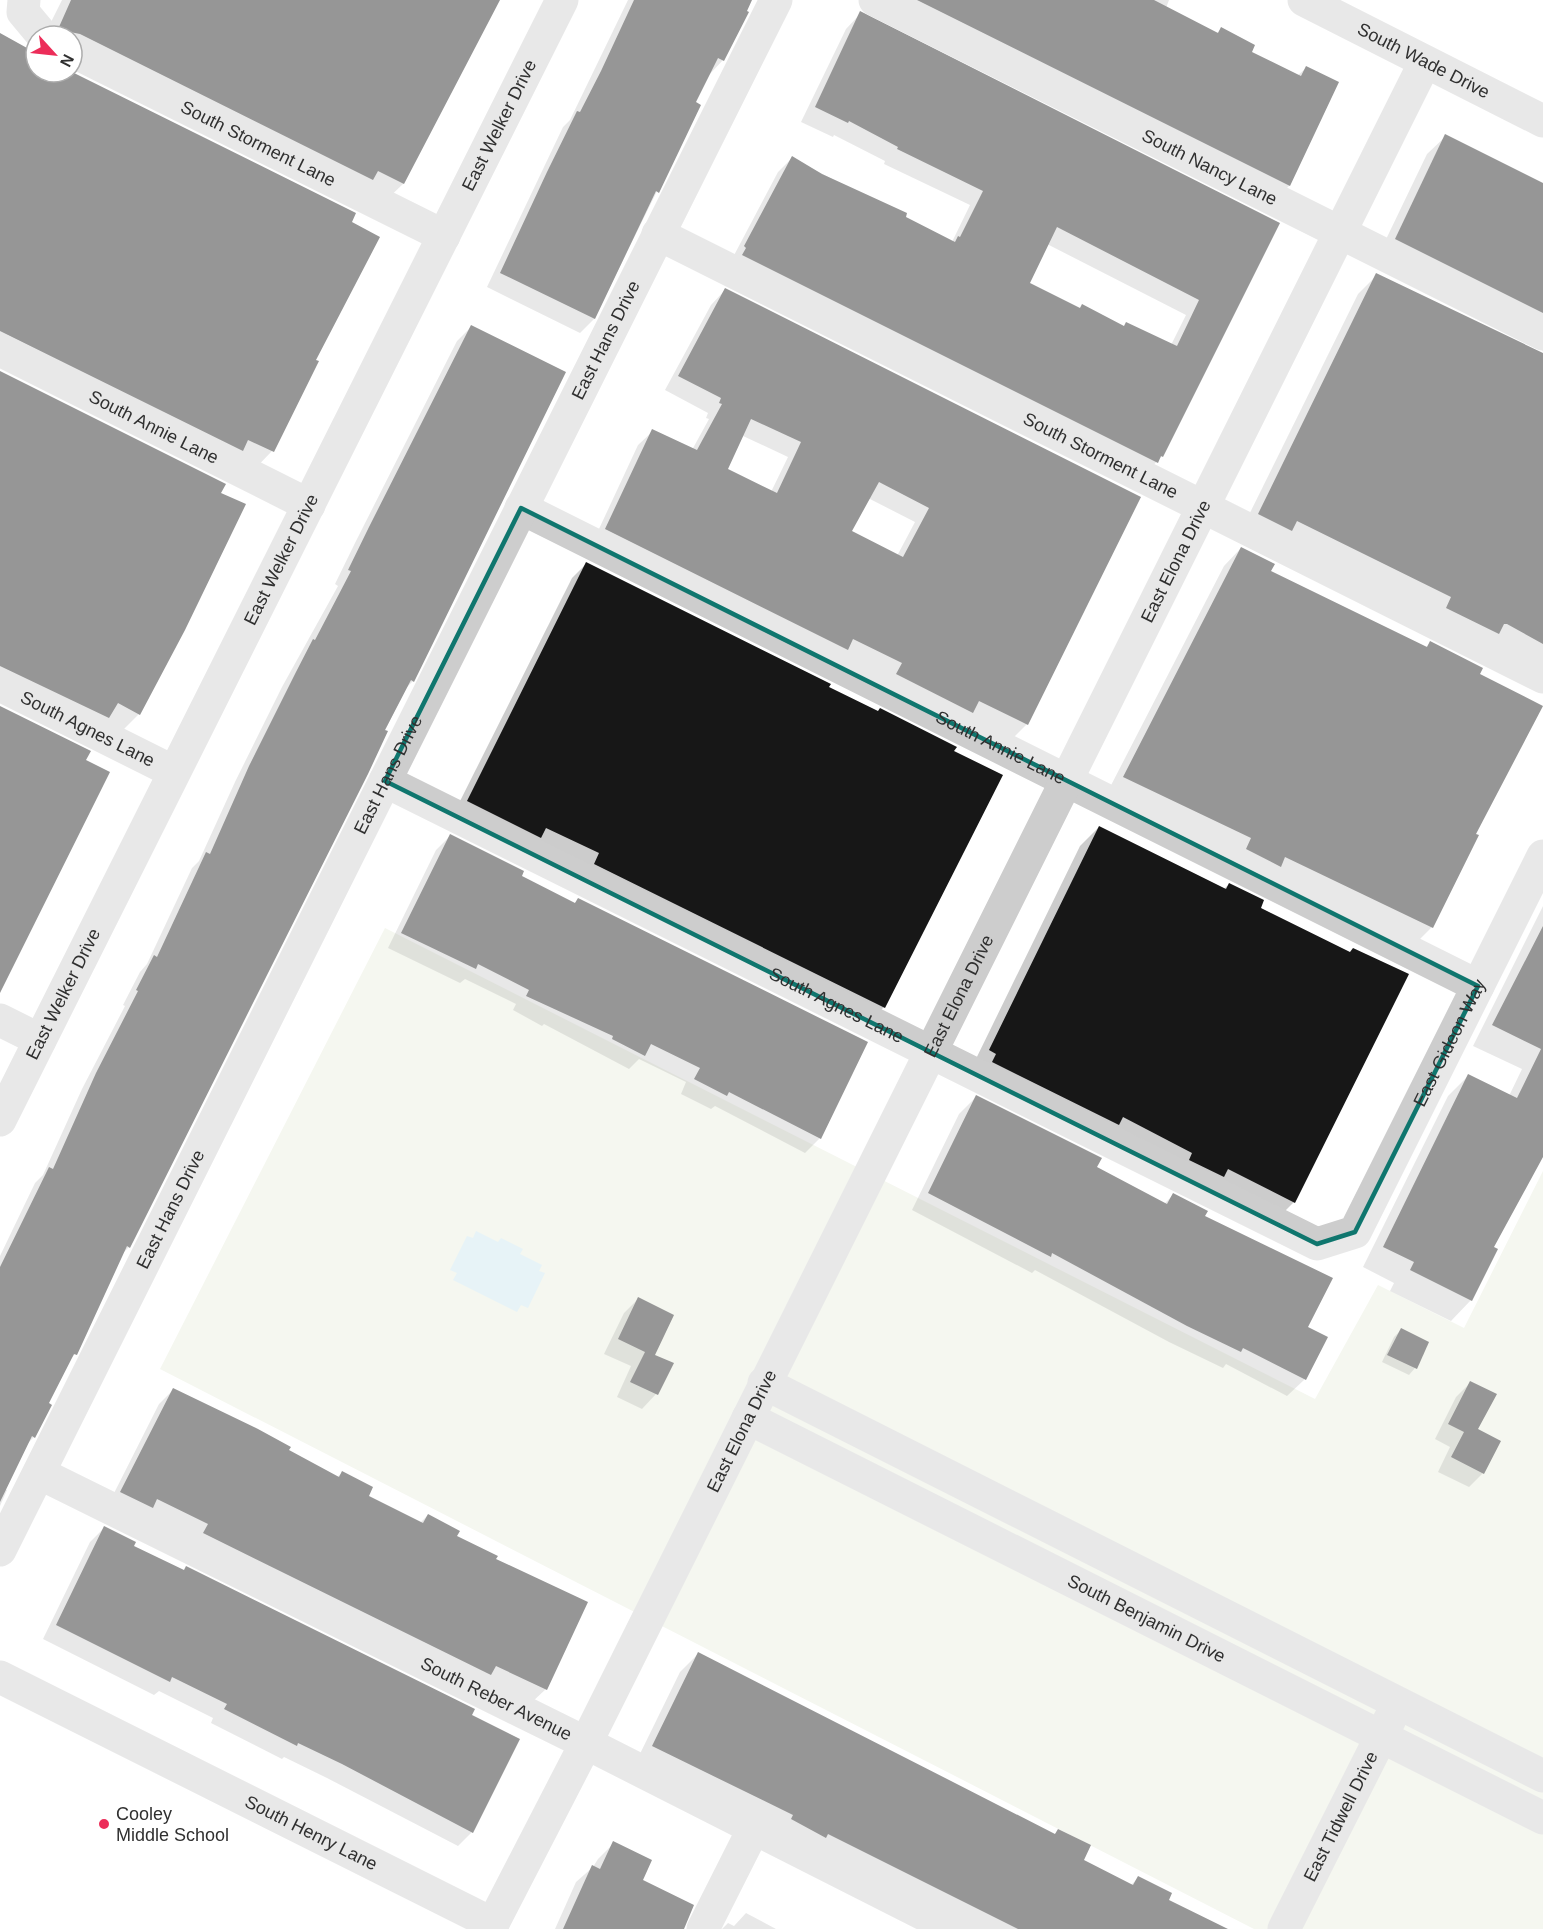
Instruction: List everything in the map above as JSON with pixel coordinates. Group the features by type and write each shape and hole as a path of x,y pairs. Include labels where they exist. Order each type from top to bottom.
{"street":[{"name":"East Welker Drive","path":"0,1120 562,0"},
{"name":"East Hans Drive","path":"0,1550 776,0"},
{"name":"South Nancy Lane","path":"875,0 1543,334"},
{"name":"South Wade Drive","path":"1304,0 1543,121"},
{"name":"South Storment Lane","path":"84,57 444,236"},
{"name":"East Elona Drive","path":"491,1927 586,1743 1425,62"},
{"name":"South Storment Lane","path":"658,234 1543,677"},
{"name":"South Annie Lane","path":"0,350 309,505"},
{"name":"South Annie Lane","path":"521,508 1478,986"},
{"name":"South Agnes Lane","path":"0,685 174,772"},
{"name":"South Agnes Lane","path":"385,782 928,1054 1317,1244 1355,1232"},
{"name":"East Gideon Way","path":"1355,1232 1543,855"},
{"path":"0,1020 40,1040"},
{"name":"South Benjamin Drive","path":"764,1383 1543,1776"},
{"name":"South Benjamin Drive","path":"748,1418 1543,1818"},
{"name":"South Reber Avenue","path":"39,1473 586,1743 953,1929"},
{"name":"South Henry Lane","path":"0,1677 491,1927"},
{"name":"East Tidwell Drive","path":"1284,1929 1398,1704"},
{"path":"703,1929 754,1828"}],"highlighted area":[{"path":"521,508 1478,986 1355,1232 1317,1244 385,781"}],"green space":[{"path":"385,928 1315,1399 1378,1285 1464,1328 1543,1171 1543,1929 1254,1929 160,1369"}],"water":[{"path":"476,1231 498,1242 501,1238 523,1249 520,1254 542,1265 539,1271 545,1273 528,1308 521,1305 517,1312 453,1280 457,1273 450,1270 467,1236 473,1238"}],"building":[{"path":"71,0 500,0 404,184 378,171 373,180 84,36 84,24 60,24"},
{"path":"634,0 752,0 747,11 749,12 724,61 718,58 696,102 701,105 659,193 656,191 595,319 500,273 547,172 577,111 580,112 601,71"},
{"path":"917,0 1154,0 1218,33 1221,27 1255,45 1252,52 1301,76 1306,66 1339,82 1290,186"},
{"path":"860,11 1280,223 1158,463 742,255 746,248 744,246 792,156 822,174 907,213 906,217 955,242 958,236 960,237 983,191 897,149 898,147 849,121 848,123 815,107","holes":["1057,227 1199,300 1177,346 1126,322 1124,326 1082,304 1080,308 1030,283"]},
{"path":"0,33 24,46 24,84 84,84 84,78 356,213 352,222 380,237 316,360 319,361 274,452 248,440 243,451 0,331"},
{"path":"1445,134 1543,183 1543,313 1395,239"},
{"path":"1376,273 1543,353 1543,644 1507,624 1504,624 1499,634 1446,608 1451,597 1297,521 1292,531 1258,514"},
{"path":"725,288 1141,497 1028,725 979,701 973,713 896,674 902,663 853,639 848,650 605,529 652,429 697,450 722,404 719,403 721,398 678,376","holes":["751,419 801,442 777,493 728,469","879,482 929,508 903,557 852,531"]},
{"path":"471,325 566,372 414,682 411,680 385,730 388,731 368,774 130,1248 127,1246 77,1355 74,1354 49,1403 52,1405 35,1438 32,1436 0,1502 0,1267 49,1167 53,1169 96,1073 138,991 136,990 154,955 157,957 206,852 210,854 249,766 313,639 315,640 351,571 348,570"},
{"path":"0,371 226,484 221,493 246,504 185,630 140,715 118,703 109,718 0,666"},
{"path":"1241,547 1275,564 1271,571 1427,647 1430,641 1483,668 1480,674 1543,706 1476,834 1479,835 1433,928 1285,857 1281,867 1246,849 1251,838 1123,777"},
{"path":"586,562 831,684 829,687 878,711 880,708 957,747 954,751 1003,775 885,1008 594,864 599,853 546,828 541,838 467,801"},
{"path":"0,706 91,751 86,760 110,772 0,993"},
{"path":"1099,826 1226,889 1229,883 1264,900 1261,908 1350,952 1353,948 1409,974 1295,1203 1228,1169 1224,1177 1189,1160 1192,1153 1123,1117 1119,1125 992,1062 996,1054 989,1050"},
{"path":"450,834 524,871 522,876 575,903 578,898 868,1042 821,1139 729,1092 727,1096 694,1079 700,1068 651,1044 645,1056 612,1039 613,1036 526,996 529,990 478,964 476,969 401,933"},
{"path":"1543,926 1543,1157 1494,1247 1498,1249 1472,1301 1410,1270 1414,1262 1383,1247 1468,1074 1517,1098 1541,1049 1492,1025"},
{"path":"976,1095 1102,1158 1097,1167 1167,1204 1173,1193 1208,1211 1205,1216 1333,1278 1308,1327 1328,1337 1306,1380 1243,1348 1241,1352 1187,1326 1052,1253 1051,1257 928,1193"},
{"path":"638,1297 674,1315 655,1355 674,1363 658,1395 630,1382 645,1352 618,1339"},
{"path":"1401,1328 1429,1342 1417,1369 1387,1355"},
{"path":"1470,1381 1497,1394 1478,1429 1501,1441 1484,1474 1451,1457 1464,1432 1448,1424"},
{"path":"173,1388 258,1429 291,1447 289,1450 339,1477 342,1471 373,1487 369,1496 423,1523 428,1514 460,1531 457,1536 498,1556 496,1559 588,1602 547,1690 496,1666 491,1675 203,1533 208,1524 157,1499 153,1508 120,1492"},
{"path":"104,1526 136,1542 134,1546 184,1570 186,1566 475,1709 472,1715 520,1739 473,1833 342,1764 298,1743 297,1746 224,1709 227,1704 172,1677 170,1682 56,1625"},
{"path":"698,1652 1055,1834 1058,1829 1091,1845 1084,1860 1133,1885 1138,1876 1172,1893 1169,1900 1228,1929 1018,1929 828,1834 826,1838 791,1819 793,1815 652,1746"},
{"path":"613,1841 652,1860 643,1880 694,1905 684,1929 563,1929 592,1865 600,1869"}],"place":[{"name":"Cooley Middle School","path":"104,1824"}]}
